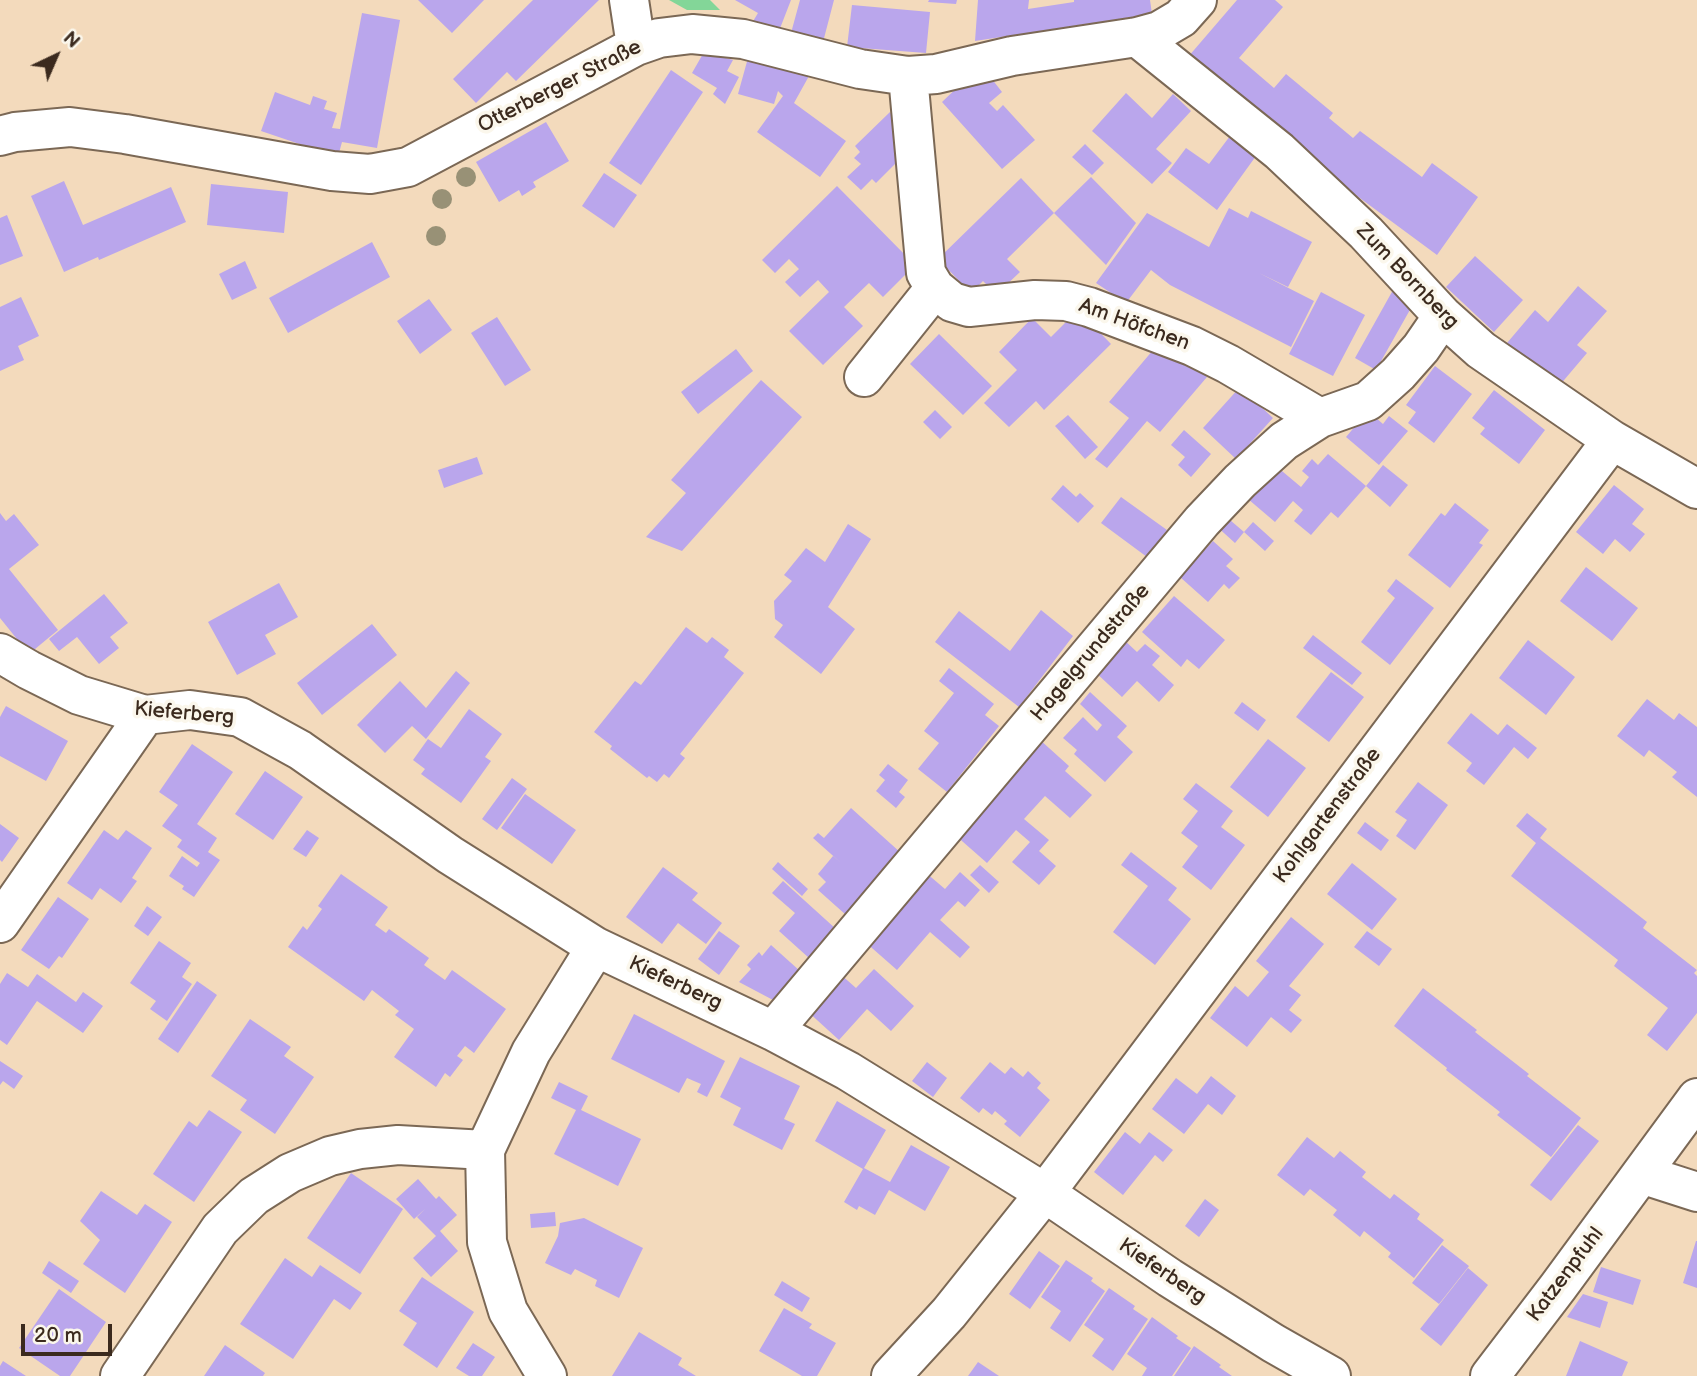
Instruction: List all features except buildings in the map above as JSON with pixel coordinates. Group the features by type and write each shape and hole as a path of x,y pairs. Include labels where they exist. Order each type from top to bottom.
{"street":[{"path":"629,0 636,46"},
{"name":"Otterberger Straße","path":"5,129 70,127 125,134 332,171 370,174 408,167 636,46 659,38 692,34 743,39 860,69 908,76 936,74 1012,56 1137,37 1159,31 1181,18 1197,0"},
{"name":"Zum Bornberg","path":"1137,37 1279,151 1366,233 1443,316 1481,351 1612,440 1697,489"},
{"path":"864,377 935,288 926,273 908,76"},
{"name":"Am Höfchen","path":"935,288 952,302 969,307 1035,300 1066,301 1089,307 1192,346 1320,418"},
{"name":"Hagelgrundstraße","path":"773,1031 1202,521 1284,441 1320,418 1368,401 1398,374 1443,316"},
{"name":"Kohlgartenstraße","path":"891,1376 949,1313 1045,1193 1612,440"},
{"name":"Kieferberg","path":"0,653 79,695 145,715 190,710 240,717 300,750 450,855 596,947 773,1031 848,1071 1045,1193 1170,1278 1331,1376"},
{"path":"0,923 145,715"},
{"path":"547,1376 508,1311 487,1242 485,1150 531,1052 596,947"},
{"name":"Katzenpfuhl","path":"1490,1376 1697,1098"},
{"path":"120,1376 220,1229 254,1196 290,1173 330,1156 360,1149 398,1145 485,1150"},
{"path":"1641,1174 1697,1192"}],"green space":[{"path":"669,0 710,0 720,10 687,10"}]}
